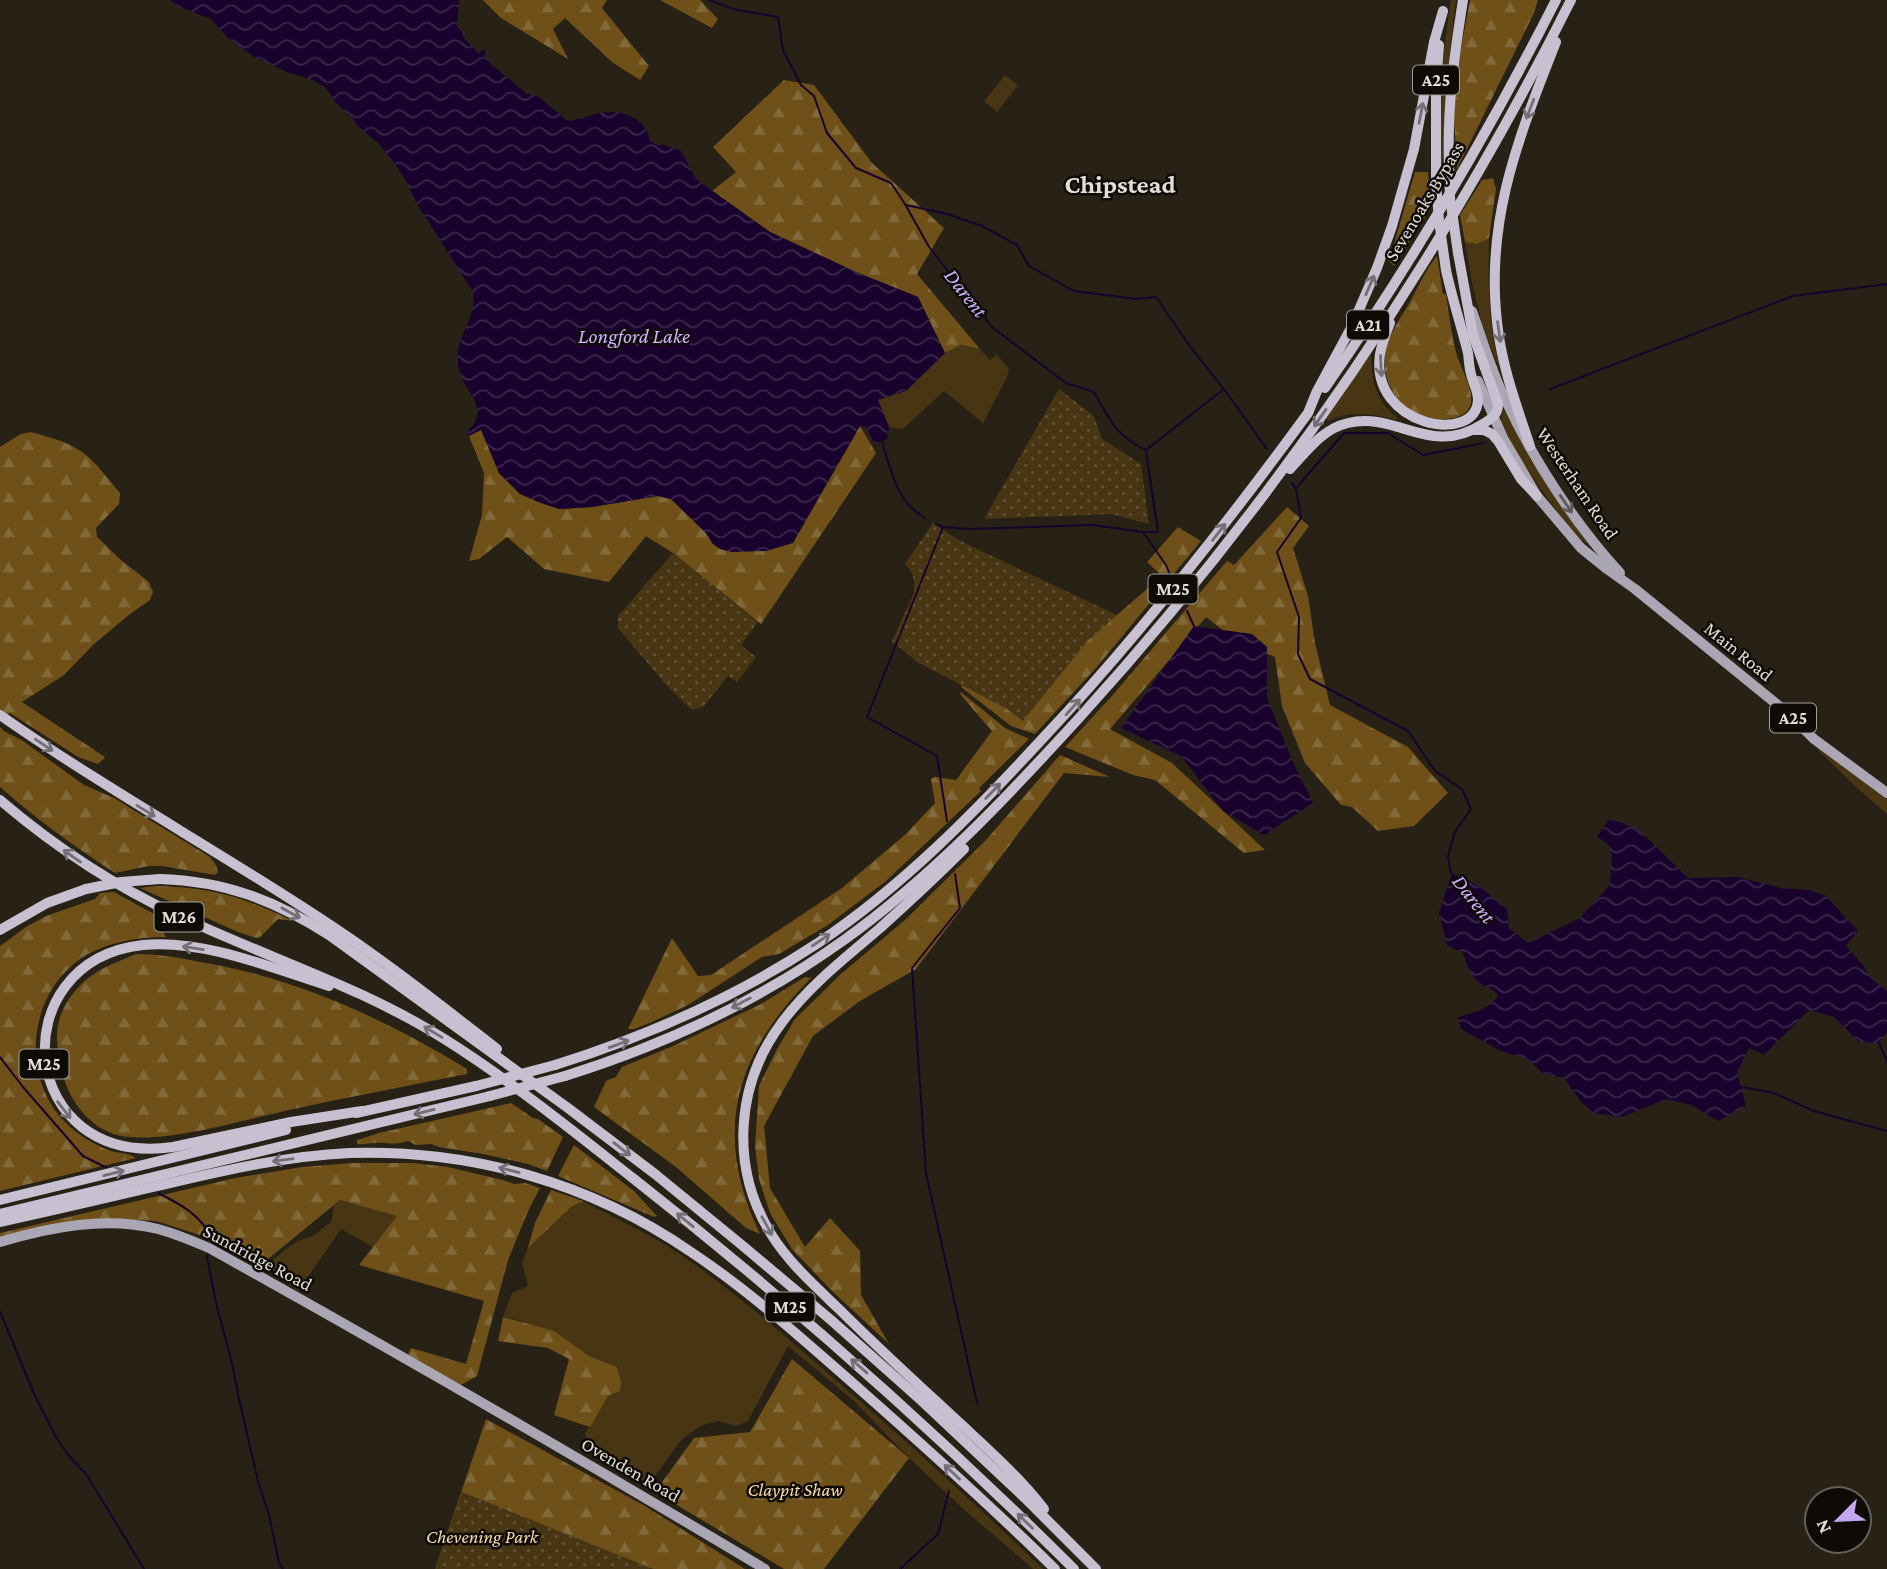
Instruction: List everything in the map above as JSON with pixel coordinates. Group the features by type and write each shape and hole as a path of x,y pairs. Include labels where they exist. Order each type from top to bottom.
{"highway":[{"name":"Westerham Road","path":"1463,0 1452,61 1448,106 1452,212 1464,290"},
{"path":"1503,102 1548,0"},
{"name":"Sevenoaks Bypass","path":"1308,412 1405,268 1461,176 1556,0"},
{"path":"1530,446 1510,385 1500,341 1495,285 1496,241 1512,161 1572,0"},
{"name":"Sevenoaks Bypass","path":"1399,301 1485,160 1572,0"},
{"name":"Westerham Road","path":"1444,5 1436,83 1436,182 1446,270 1468,355"},
{"path":"1308,412 1352,326 1392,226 1413,149 1444,5"},
{"path":"1464,290 1477,348 1499,404 1498,412 1493,417"},
{"path":"1399,301 1382,345 1379,362 1386,393 1401,410 1417,420 1435,424 1453,424 1469,417 1478,400 1468,355"},
{"name":"M25","path":"0,1214 565,1076 630,1054 691,1028 758,994 806,965 856,932 909,890 1006,796 1075,723 1205,571 1336,395 1399,301"},
{"name":"M25","path":"0,1200 555,1065 647,1033 736,992 826,937 898,882 992,793 1103,672 1199,557 1308,412"},
{"name":"M25","path":"1267,490 1291,469 1318,439 1341,425 1359,421 1378,422 1434,437 1474,430 1493,417"},
{"path":"1474,430 1485,430 1499,441 1521,479 1537,496"},
{"path":"0,715 128,799 344,934 514,1062 568,1108"},
{"name":"M25","path":"1006,796 984,828 964,849 893,917 820,980 781,1023 761,1055 750,1083 744,1114 743,1147 746,1170 756,1205 773,1237 787,1255 856,1327 1014,1473 1067,1539"},
{"name":"M26","path":"0,800 80,862 141,898 376,1001"},
{"name":"M25","path":"0,930 38,908 86,889 121,881 160,879 210,884 237,890 264,899 297,916 328,935 568,1108 714,1222 831,1320 978,1453 1096,1569"},
{"name":"M25","path":"362,1111 291,1122 173,1147 143,1150 105,1142 72,1119 50,1087 44,1069 43,1039 50,1010 71,977 86,965 103,955 145,945 187,946 220,953 376,1001 449,1042 509,1084 702,1233 880,1385 1074,1569"},
{"name":"M25","path":"0,1222 243,1167 329,1154 396,1153 445,1157 501,1167 554,1182 593,1197 643,1222 691,1251 730,1280 881,1408 1055,1569"}],"main road":[{"name":"Westerham Road","path":"1464,290 1503,394 1530,446 1584,530 1635,589"},
{"name":"Westerham Road","path":"1468,355 1503,438 1537,496 1581,548 1635,589"},
{"name":"Main Road","path":"1635,589 1784,710 1814,739 1887,793"},
{"name":"Sundridge Road","path":"0,1242 59,1228 108,1224 157,1229 209,1248 478,1401"},
{"name":"Ovenden Road","path":"478,1401 765,1569"}],"green space":[{"path":"483,0 607,0 602,8 649,66 640,80 612,62 565,18 553,29 568,59 501,18"},
{"path":"660,0 700,0 718,19 712,28"},
{"path":"1451,0 1456,0 1447,81 1444,163 1440,168 1441,70"},
{"path":"1470,0 1538,0 1457,169 1454,118 1457,69"},
{"path":"1005,75 1018,85 997,112 984,101"},
{"path":"784,80 814,85 872,163 944,228 917,274 980,349 961,345 945,353 918,297 770,232 712,191 736,172 713,147"},
{"path":"1415,172 1428,172 1431,208 1394,266 1389,261"},
{"path":"1493,178 1496,189 1489,238 1477,244 1465,242 1460,215 1482,180"},
{"path":"1489,238 1491,321 1501,371 1485,335 1465,242 1477,244"},
{"path":"1437,256 1454,345 1471,397 1468,410 1463,415 1447,419 1421,416 1407,408 1391,389 1385,364 1386,348 1391,334"},
{"path":"961,345 980,349 990,360 997,355 1009,369 983,423 944,391 903,429 889,427 878,400 906,391 945,353"},
{"path":"1371,354 1376,390 1397,420 1362,414 1345,415 1328,421 1326,418"},
{"path":"1059,389 1094,416 1102,439 1141,464 1149,524 1112,514 984,519"},
{"path":"1503,408 1543,477 1588,544 1568,525 1516,450 1501,422"},
{"path":"860,426 876,453 761,624 673,553 646,536 609,582 544,569 507,537 479,559 469,561 482,515 484,473 469,436 481,429 499,473 520,493 559,509 592,507 658,496 671,499 706,533 713,544 766,551 793,542"},
{"path":"31,432 64,442 82,452 120,493 119,504 96,528 97,537 149,582 153,592 150,600 93,645 64,675 22,702 105,757 98,764 78,757 10,713 0,721 0,447 21,434"},
{"path":"1287,507 1309,526 1293,548 1308,596 1315,643 1330,705 1408,747 1448,793 1414,826 1378,831 1352,807 1341,805 1305,763 1282,706 1275,657 1233,638 1206,617 1110,729 1172,763 1265,850 1244,853 1155,780 1133,775 1065,747 1227,561 1234,565"},
{"path":"933,523 960,541 1117,615 1087,641 1023,721 1006,708 917,662 892,641 914,593 913,577 905,564"},
{"path":"1178,527 1201,541 1096,668 1035,734 1011,726 961,687 962,685 1006,708 1023,720 1087,641 1162,576 1147,562"},
{"path":"673,553 758,622 741,645 756,657 737,682 728,676 703,707 692,710 666,685 618,628 618,616"},
{"path":"961,692 1005,728 1029,739 979,788 981,791 886,881 828,925 779,954 762,957 688,1005 652,1022 628,1029 672,938 698,976 711,975 842,888 906,834 935,803 931,779 935,777 956,780 992,731"},
{"path":"0,727 84,785 114,798 210,857 218,872 215,875 149,866 115,873 71,843 0,787"},
{"path":"1819,749 1887,799 1887,814 1856,787"},
{"path":"1060,755 1110,777 1064,773 916,969 860,1001 813,1036 764,1126 770,1188 805,1247 830,1218 860,1251 861,1295 889,1344 792,1249 770,1213 759,1179 755,1146 759,1086 795,1019 841,974 905,920 986,840"},
{"path":"155,886 227,895 293,921 278,919 256,938 140,888"},
{"path":"114,892 154,914 166,937 136,939 107,946 88,954 68,969 53,988 42,1009 36,1057 40,1080 50,1102 65,1122 98,1146 136,1158 0,1191 0,946 46,916 95,899 100,893"},
{"path":"136,954 173,957 231,968 301,988 370,1016 403,1033 467,1069 467,1074 199,1131 150,1137 128,1137 111,1133 87,1117 70,1094 60,1066 58,1027 60,1016 77,988 93,974"},
{"path":"805,977 811,978 785,1007 764,1037 748,1067 739,1097 735,1129 737,1162 745,1197 760,1234 746,1228 676,1167 594,1107 606,1081 616,1077 622,1067 761,1004"},
{"path":"511,1103 563,1137 547,1171 528,1164 431,1144 416,1145 408,1141 394,1144 357,1144 357,1140 379,1133"},
{"path":"574,1145 634,1191 657,1216 558,1176"},
{"path":"352,1163 413,1163 448,1167 540,1188 508,1260 477,1376 461,1385 407,1356 411,1348 466,1364 484,1301 359,1265 397,1216 340,1200 257,1268 203,1236 156,1221 111,1219 0,1238 0,1233 235,1178 302,1167"},
{"path":"551,1190 583,1201 571,1207 528,1248 535,1223"},
{"path":"340,1200 398,1216 373,1247 341,1229 298,1291 265,1266 297,1241 313,1236 331,1222 334,1205"},
{"path":"583,1201 670,1247 736,1295 878,1417 1043,1569 1033,1569 961,1507 854,1401 788,1346 748,1421 736,1426 718,1421 700,1426 680,1441 647,1484 590,1453 585,1433 608,1396 617,1368 518,1320 503,1317 512,1293 528,1286 522,1263 528,1248 571,1207"},
{"path":"503,1317 554,1331 589,1356 617,1367 620,1391 608,1396 590,1427 554,1415 569,1359 548,1348 498,1341"},
{"name":"Claypit Shaw","path":"792,1359 909,1458 824,1569 784,1569 655,1492 694,1438 750,1432"},
{"path":"486,1419 645,1506 745,1569 653,1569 499,1508 435,1569"},
{"name":"Chevening Park","path":"462,1492 653,1569 435,1569"}],"water":[{"name":"Longford Lake","path":"170,0 459,0 457,27 463,37 478,53 486,51 484,55 492,65 526,93 539,97 566,120 609,112 623,113 636,119 645,128 650,141 681,151 696,179 770,232 918,297 945,353 906,391 878,400 889,427 887,439 875,444 866,427 860,426 793,543 766,551 732,552 720,549 671,499 658,496 592,507 559,509 520,494 499,473 481,430 469,436 466,433 474,424 477,407 461,375 458,356 472,311 473,292 393,161 337,104 326,88 313,80 254,57 229,39 211,19 179,7"},
{"path":"1194,626 1252,634 1267,647 1267,698 1313,803 1264,835 1223,811 1181,756 1121,728"},
{"path":"1608,820 1621,822 1640,831 1688,878 1738,877 1781,888 1809,890 1826,896 1858,931 1846,946 1863,965 1870,978 1887,991 1887,1032 1879,1043 1859,1042 1834,1017 1809,1010 1764,1055 1749,1048 1737,1072 1746,1106 1718,1121 1691,1105 1666,1099 1622,1117 1594,1113 1580,1101 1564,1078 1542,1073 1528,1059 1501,1051 1461,1029 1458,1018 1485,1008 1498,996 1474,977 1463,953 1447,945 1439,913 1452,873 1480,887 1507,909 1509,928 1528,943 1580,918 1610,885 1612,855 1607,843 1597,837"}],"waterway":[{"name":"Darent","path":"709,0 733,9 778,17 783,50 801,85 814,96 827,133 856,168 891,183 929,247 992,327 1066,383 1094,392 1114,426 1127,439 1146,450 1224,389 1267,449"},
{"path":"906,205 947,214 982,226 1017,245 1029,266 1074,291 1137,299 1156,297 1223,388"},
{"path":"1550,389 1793,296 1887,284"},
{"path":"1297,487 1344,433 1388,433 1423,455 1484,443"},
{"path":"882,441 901,494 907,503 925,518"},
{"path":"1144,532 1158,532 1146,451"},
{"name":"Darent","path":"1292,483 1296,489 1301,518 1277,552 1299,617 1298,654 1310,679 1408,731 1435,771 1462,789 1471,809 1455,832 1448,856 1451,873"},
{"path":"936,524 969,529 1092,525 1143,532 1170,575"},
{"path":"943,527 867,717 937,756 947,821"},
{"path":"1187,611 1194,626"},
{"path":"955,874 960,908 912,968 926,1173 977,1403"},
{"path":"1879,1043 1887,1061"},
{"path":"0,1057 83,1156 107,1168"},
{"name":"Darent","path":"1741,1087 1774,1093 1814,1111 1887,1131"},
{"path":"158,1193 196,1216 214,1239 211,1246"},
{"path":"209,1251 207,1258 217,1307 258,1481 269,1515 279,1563 283,1569"},
{"path":"0,1312 35,1396 57,1439 86,1474 144,1569"},
{"path":"900,1569 938,1534 949,1491"}],"district":[{"name":"Chipstead","path":"1120,184"}]}
